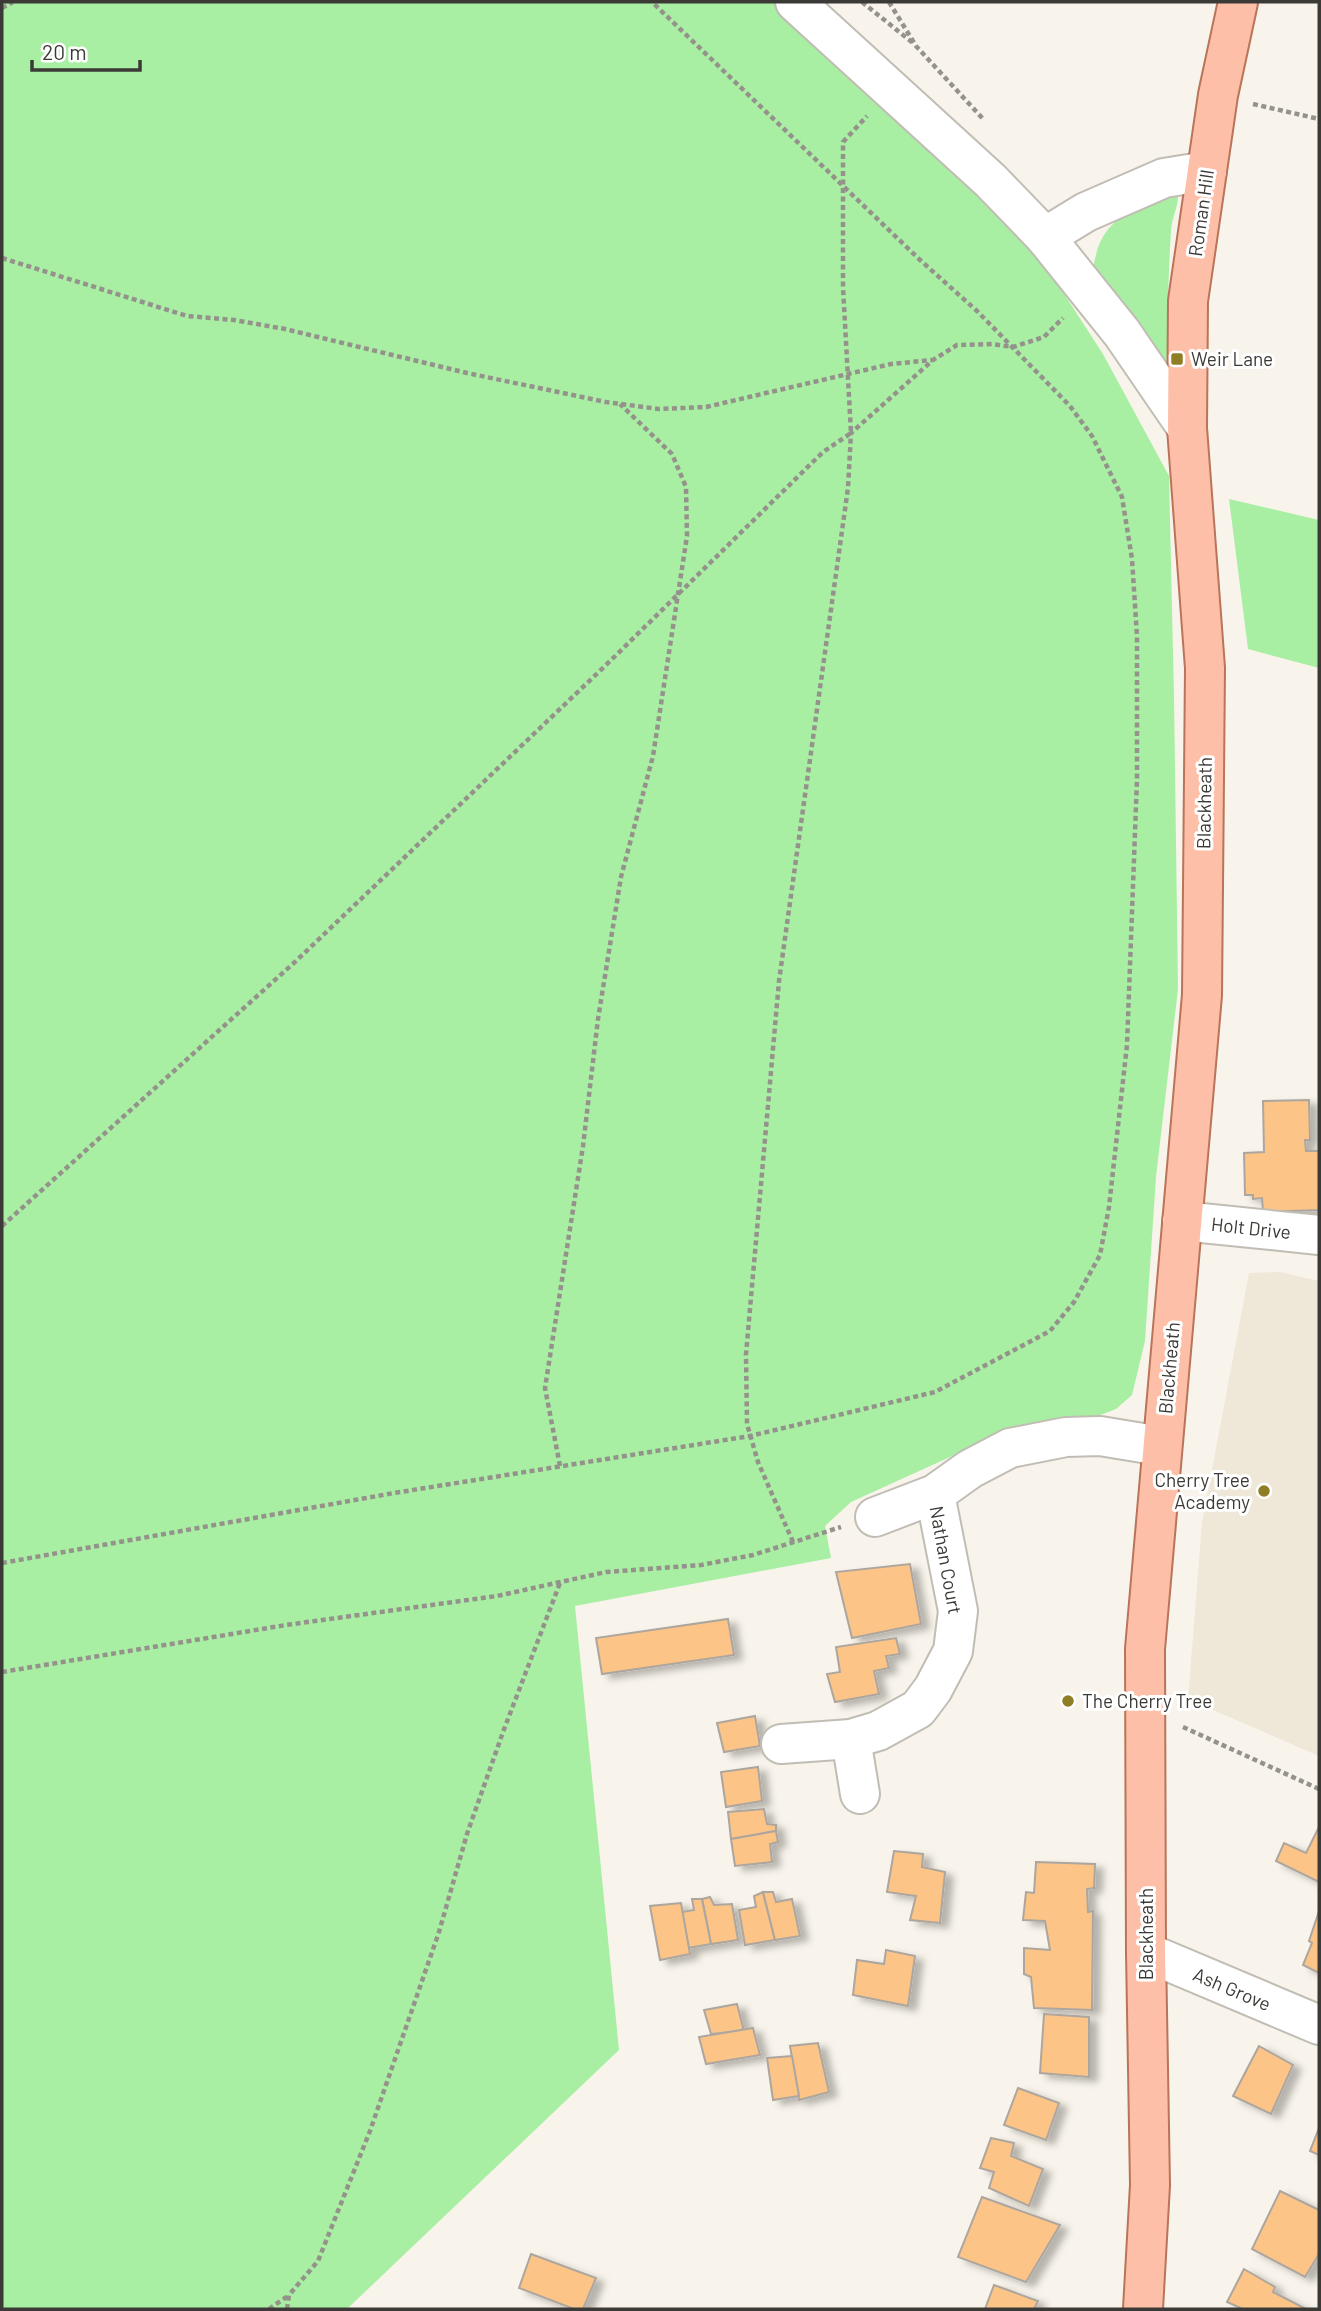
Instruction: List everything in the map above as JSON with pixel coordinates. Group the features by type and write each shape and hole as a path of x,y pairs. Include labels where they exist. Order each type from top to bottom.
{"main road":[{"name":"Roman Hill","path":"1187,428 1188,301 1218,96 1238,2"},
{"name":"Blackheath","path":"1143,2309 1150,2185 1145,1649 1202,995 1205,682 1187,428"}],"street":[{"path":"795,2 991,181 1045,237 1122,333 1187,428"},
{"path":"1045,237 1086,212 1164,178 1207,170"},
{"name":"Holt Drive","path":"1182,1221 1319,1235"},
{"path":"875,1517 935,1494 970,1469 1010,1448 1066,1437 1100,1436 1161,1446"},
{"name":"Nathan Court","path":"781,1744 851,1739 878,1731 918,1709 933,1689 953,1651 958,1611 935,1494"},
{"path":"851,1739 860,1794"},
{"name":"Ash Grove","path":"1146,1952 1319,2025"}],"path":[{"path":"2,8 13,2"},
{"path":"2,1563 560,1466 750,1436 934,1392 1050,1331 1074,1302 1100,1255 1109,1207 1127,1045 1137,779 1137,636 1132,559 1122,497 1092,436 1070,406 652,2"},
{"path":"862,2 916,46 988,124 964,157"},
{"path":"889,2 916,46"},
{"path":"793,1542 758,1462 747,1424 746,1354 778,994 848,488 851,433 844,287 843,142 892,90"},
{"path":"1218,96 1319,119"},
{"path":"2,258 187,316 234,320 285,329 444,368 620,404 659,409 706,407 891,364 933,360"},
{"path":"2,1226 296,961 823,452 851,433 933,360 957,345 992,344 1013,348 1044,337 1089,294"},
{"path":"560,1466 545,1388 621,877 653,756 687,536 686,487 672,454 620,404"},
{"path":"2,1672 286,1625 497,1596 606,1572 701,1565 752,1555 875,1517"},
{"path":"269,2309 289,2295 318,2261 370,2131 439,1932 467,1834 560,1582"},
{"path":"1144,1710 1319,1789"},
{"path":"287,2309 289,2295"}],"shaded area":[{"name":"Cherry Tree Academy","path":"1280,1272 1319,1281 1319,1756 1188,1699 1202,1523 1249,1273"}],"green space":[{"path":"2,2 795,2 991,181 1103,354 1169,476 1178,989 1156,1177 1145,1341 1132,1395 1116,1409 1082,1422 1005,1432 851,1502 825,1526 831,1558 575,1606 619,2050 347,2309 2,2309"},
{"path":"1167,195 1178,195 1171,227 1168,369 1093,271 1101,240 1116,221"},
{"path":"1229,499 1319,520 1319,668 1248,649"}],"building":[{"path":"1309,1100 1310,1140 1305,1140 1306,1151 1319,1151 1319,1210 1263,1212 1262,1198 1253,1199 1253,1195 1245,1195 1244,1153 1264,1152 1263,1101"},
{"path":"910,1564 921,1624 852,1638 836,1572"},
{"path":"728,1619 734,1655 602,1674 596,1638"},
{"path":"896,1638 900,1654 886,1656 889,1668 874,1671 879,1694 835,1702 827,1674 840,1672 836,1647"},
{"path":"755,1716 760,1746 724,1752 717,1723"},
{"path":"758,1767 762,1801 726,1807 721,1772"},
{"path":"764,1809 767,1824 776,1825 776,1831 731,1839 728,1812"},
{"path":"1319,1827 1319,1882 1276,1861 1284,1843 1306,1853"},
{"path":"776,1831 778,1842 770,1844 772,1862 735,1866 731,1839"},
{"path":"894,1851 923,1854 922,1867 945,1872 940,1923 910,1920 916,1896 887,1892"},
{"path":"1036,1862 1095,1864 1094,1888 1087,1889 1088,1912 1093,1911 1092,2010 1034,2008 1031,1977 1024,1974 1024,1948 1050,1950 1045,1921 1023,1920 1026,1892 1034,1893"},
{"path":"763,1892 775,1940 745,1945 739,1910 756,1907 754,1896"},
{"path":"763,1892 773,1892 776,1902 792,1899 800,1936 775,1940"},
{"path":"710,1897 714,1905 732,1904 738,1940 711,1944 702,1899"},
{"path":"692,1899 702,1899 711,1944 688,1948 682,1912 694,1910"},
{"path":"681,1903 690,1954 660,1960 650,1906"},
{"path":"1319,1911 1319,1973 1303,1965 1312,1943 1309,1941"},
{"path":"886,1950 915,1956 908,2006 853,1995 857,1960 884,1964"},
{"path":"737,2004 744,2031 711,2034 704,2010"},
{"path":"1044,2014 1089,2017 1089,2077 1040,2073"},
{"path":"753,2028 760,2055 706,2064 699,2037"},
{"path":"818,2043 829,2092 799,2100 790,2046"},
{"path":"1259,2046 1293,2065 1271,2114 1233,2096"},
{"path":"792,2056 799,2096 773,2100 767,2058"},
{"path":"1018,2088 1059,2103 1046,2140 1004,2125"},
{"path":"1319,2128 1319,2155 1310,2151"},
{"path":"991,2138 1014,2143 1011,2156 1043,2169 1029,2206 989,2188 994,2172 980,2168"},
{"path":"1280,2191 1319,2210 1319,2254 1305,2277 1252,2249"},
{"path":"982,2197 1060,2225 1026,2282 958,2257"},
{"path":"531,2254 596,2278 583,2309 574,2309 519,2288"},
{"path":"1244,2269 1275,2287 1273,2292 1306,2309 1243,2309 1227,2302"},
{"path":"994,2285 1038,2301 1034,2309 985,2309"}],"place":[{"name":"Weir Lane","path":"1177,359"},
{"name":"Cherry Tree Academy","path":"1264,1491"},
{"name":"The Cherry Tree","path":"1068,1701"}]}
